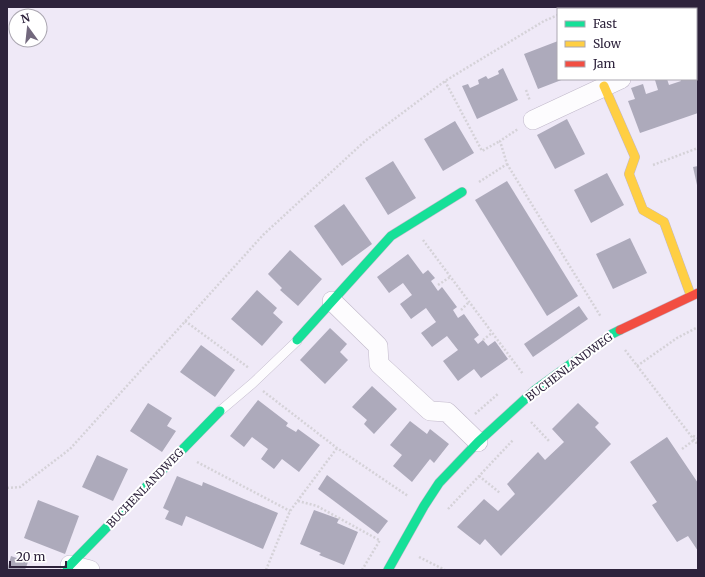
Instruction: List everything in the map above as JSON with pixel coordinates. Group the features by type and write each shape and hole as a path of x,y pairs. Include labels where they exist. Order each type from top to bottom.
{"street":[{"path":"533,120 612,82 634,157"},
{"name":"BUCHENLANDWEG","path":"388,570 424,506 439,483 478,442 535,390 612,334 695,294 664,222 643,210 629,174 634,157"},
{"path":"298,340 391,236 462,192"},
{"path":"332,301 378,346 379,364 430,411 447,412 478,442"},
{"name":"BUCHENLANDWEG","path":"68,567 220,411"},
{"name":"BUCHENLANDWEG","path":"68,567 90,570"}],"lane":[{"path":"220,411 253,383 298,340"}],"path":[{"path":"7,488 20,487 70,449 263,235 365,141 445,81 544,21 557,15"},
{"path":"445,81 482,151 533,120"},
{"path":"500,141 507,164 612,334 698,444"},
{"path":"634,157 647,167 698,148"},
{"path":"462,192 507,164"},
{"path":"410,224 535,390"},
{"path":"438,285 450,277"},
{"path":"461,310 469,302"},
{"path":"185,321 260,376"},
{"path":"637,366 677,338 698,327"},
{"path":"483,340 492,333"},
{"path":"253,383 336,448 424,506"},
{"path":"526,428 537,417"},
{"path":"531,422 549,441"},
{"path":"692,436 698,438"},
{"path":"447,510 515,438"},
{"path":"682,449 694,440"},
{"path":"266,570 290,511 336,448"},
{"path":"179,453 290,511"},
{"path":"479,476 500,493"},
{"path":"298,501 317,506 378,540"},
{"path":"401,546 445,570"},
{"path":"420,557 424,550"}],"building":[{"path":"630,7 676,8 630,8"},
{"path":"557,41 557,80 561,80 538,89 524,54"},
{"path":"503,68 518,100 477,119 462,86 468,84 470,88 479,84 478,80 486,76 488,79 499,74 498,71"},
{"path":"697,74 698,113 640,133 628,101 635,99 631,88 643,84 646,94 658,90 655,80 667,80 669,85 680,80 697,80"},
{"path":"567,119 585,154 555,169 537,135"},
{"path":"455,121 474,153 443,171 424,139"},
{"path":"393,161 416,198 388,215 365,178"},
{"path":"698,166 698,184 697,185 693,167"},
{"path":"607,173 624,205 591,223 574,190"},
{"path":"507,181 578,296 547,316 475,200"},
{"path":"344,204 372,244 342,266 314,226"},
{"path":"630,238 647,273 613,289 596,254"},
{"path":"290,250 322,279 298,306 280,290 282,288 268,274"},
{"path":"408,254 423,274 428,270 435,278 431,281 438,291 442,287 457,307 453,310 458,318 464,314 479,335 474,339 478,344 483,340 488,346 495,341 508,359 481,378 474,369 458,381 443,361 458,350 447,336 432,347 421,333 436,322 426,308 411,319 400,304 412,295 403,283 389,293 377,277"},
{"path":"257,290 277,308 273,313 283,322 262,346 231,319"},
{"path":"579,306 588,319 533,357 524,344"},
{"path":"330,328 347,344 340,352 348,360 325,384 300,360"},
{"path":"201,345 235,370 215,397 180,372"},
{"path":"372,386 397,409 374,434 364,424 367,420 352,407"},
{"path":"258,400 288,423 286,426 296,432 298,429 320,445 299,472 282,459 274,469 261,459 268,449 252,437 244,447 230,436"},
{"path":"148,403 172,418 167,426 176,431 162,452 130,431"},
{"path":"578,403 599,423 595,427 611,444 501,556 485,539 480,545 457,527 484,499 498,511 515,494 507,484 538,452 545,460 564,442 552,429"},
{"path":"410,421 427,434 430,429 449,444 434,463 430,459 412,482 393,466 402,455 390,445"},
{"path":"667,437 698,483 698,551 688,536 677,542 652,505 657,502 630,462"},
{"path":"97,455 128,469 113,501 82,487"},
{"path":"327,475 388,521 378,534 318,489"},
{"path":"177,476 202,486 203,482 278,513 263,549 186,516 182,526 165,519 169,511 163,508"},
{"path":"38,500 79,516 65,554 24,538"},
{"path":"314,510 339,519 337,523 358,532 344,565 319,555 321,553 300,544"},
{"path":"11,556 28,562 25,570 7,570"}],"traffic: fast":[{"path":"297,340 391,236 462,192"},
{"path":"388,570 424,506 439,483 478,442 535,390 612,334 620,330"},
{"path":"67,570 70,565 220,411"}],"traffic: slow":[{"path":"604,86 635,157 629,174 643,210 664,222 691,296"}],"traffic: jam":[{"path":"620,330 698,293"}]}
